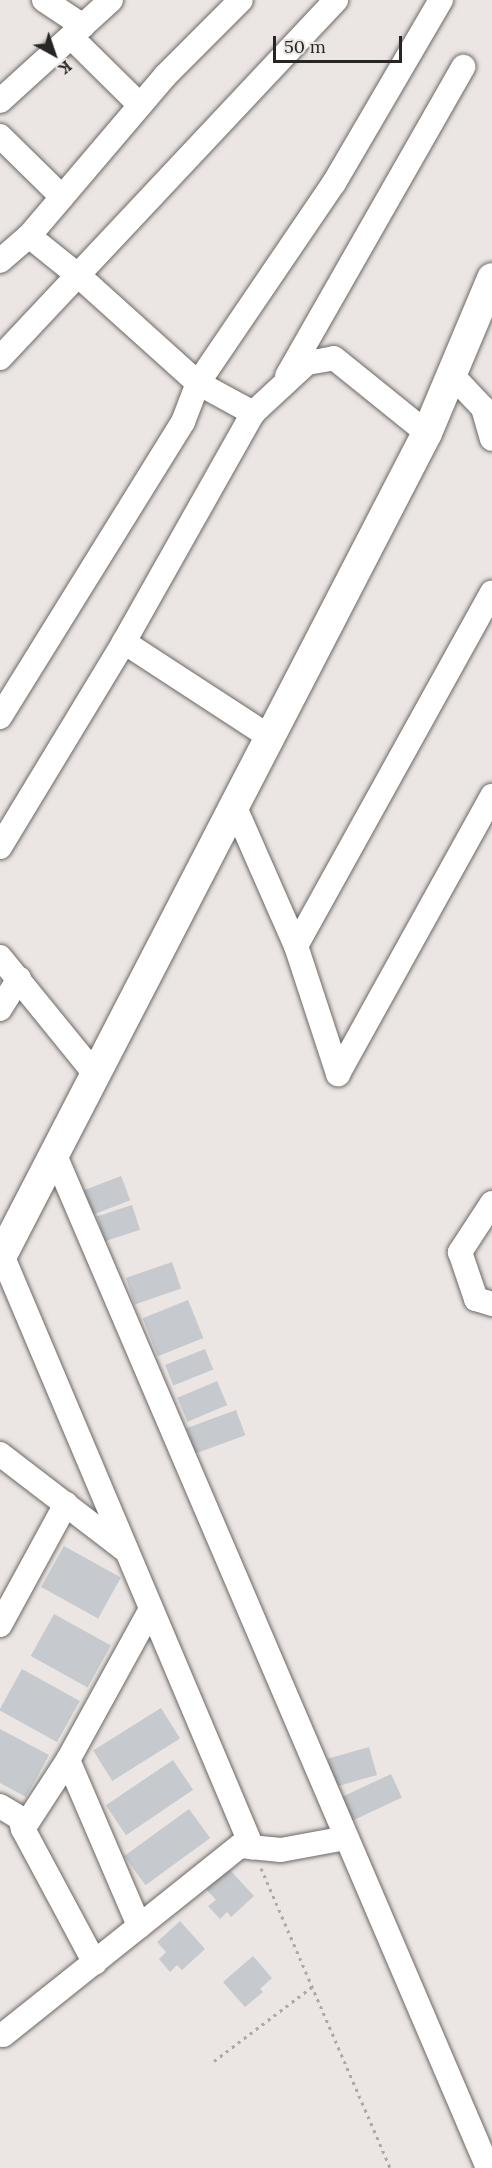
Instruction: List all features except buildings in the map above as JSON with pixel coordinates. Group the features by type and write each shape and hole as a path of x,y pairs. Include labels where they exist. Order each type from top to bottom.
{"main road":[{"path":"1,1257 427,433 492,278"}],"street":[{"path":"44,0 77,32 140,105"},
{"path":"0,101 111,0"},
{"path":"0,261 29,236 165,76 241,0"},
{"path":"0,358 80,276 336,0"},
{"path":"0,717 183,422 198,383 334,183 441,0"},
{"path":"280,388 463,67"},
{"path":"0,136 62,197"},
{"path":"29,236 80,276 198,383 253,413"},
{"path":"0,847 124,642 253,413 307,363 334,358 427,433"},
{"path":"451,374 483,408 492,440"},
{"path":"296,946 492,593"},
{"path":"124,642 270,737"},
{"path":"234,805 296,946 338,1074 492,795"},
{"path":"0,957 20,978 95,1074"},
{"path":"0,1009 20,978"},
{"path":"54,1154 489,2168"},
{"path":"492,1203 460,1252 476,1299 492,1304"},
{"path":"1,1257 252,1847"},
{"path":"0,1454 126,1550"},
{"path":"0,1625 66,1504"},
{"path":"23,1829 68,1760 151,1609"},
{"path":"68,1760 139,1926"},
{"path":"0,1806 20,1818 23,1829 94,1962"},
{"path":"3,2035 240,1846 281,1850 346,1838"}],"path":[{"path":"252,1847 389,2167"},
{"path":"214,2061 312,1987"}]}
